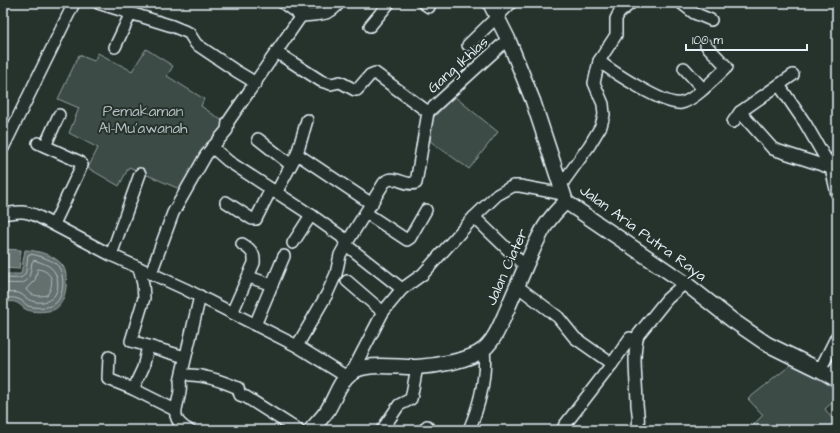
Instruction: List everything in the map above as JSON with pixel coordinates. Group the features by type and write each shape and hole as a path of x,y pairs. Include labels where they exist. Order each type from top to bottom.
{"main road":[{"name":"Jalan Aria Putra Raya","path":"490,3 508,39 534,101 564,193 732,320 767,344 831,373"},
{"name":"Jalan Ciater","path":"484,350 493,338 541,232 564,193"},
{"path":"311,430 327,410 349,374 364,368 417,367 443,364 484,350"}],"street":[{"path":"3,148 74,3"},
{"path":"98,3 172,26 188,33 196,44 256,83"},
{"path":"283,3 301,16 332,12 339,3"},
{"path":"151,273 173,213 206,155 226,130 228,122 301,16 306,3"},
{"path":"370,26 389,3"},
{"path":"468,45 510,3"},
{"path":"3,214 20,211 54,224 111,255 200,296 349,374 384,312 402,289 423,274 474,217 498,195 513,186 564,193 601,126 604,114 603,104 594,83 599,61 616,35 616,19 619,14 631,3"},
{"path":"681,3 694,13 711,20"},
{"path":"115,47 131,13"},
{"name":"Gang Ikhlas","path":"428,112 508,39"},
{"path":"599,61 633,83 673,103 680,103 687,101 729,70 706,45"},
{"path":"276,52 321,81 331,84 340,82 355,90 357,90 370,75 375,73 428,112 416,183 412,184 391,179 387,180 340,255 336,274 327,294 297,346"},
{"path":"684,68 703,89"},
{"path":"733,122 740,112 793,75"},
{"path":"779,85 805,123 831,168 837,194"},
{"path":"740,112 774,148 831,168"},
{"path":"54,224 82,165 80,162 42,144 59,115"},
{"path":"226,202 252,219 256,219 297,154 307,120"},
{"path":"258,140 291,165"},
{"path":"212,148 228,161 342,237 346,244 402,289"},
{"path":"297,154 369,208 407,240 410,238 426,210"},
{"path":"831,168 837,156"},
{"path":"111,255 140,174"},
{"path":"293,243 311,215"},
{"path":"474,217 526,267"},
{"path":"232,313 255,258 250,249 242,244"},
{"path":"255,325 284,256"},
{"path":"139,268 143,284 144,298 131,341 185,357"},
{"path":"252,278 272,286"},
{"path":"347,281 384,312"},
{"path":"637,430 636,342 638,335 667,299 685,283"},
{"path":"517,286 558,317 575,338 612,364"},
{"path":"189,430 178,423 175,410 181,387 180,381 185,357 200,296"},
{"path":"831,373 837,336"},
{"path":"564,426 612,364 630,338"},
{"path":"133,389 143,368 148,346"},
{"path":"471,429 482,394 486,365 484,350"},
{"path":"108,357 108,379 133,389 175,410"},
{"path":"382,430 399,405 411,399 417,367"},
{"path":"190,375 201,376 238,388 240,395 246,397 298,430"}],"green space":[{"name":"Pemakaman Al-Mu'awanah","path":"146,49 173,66 167,76 204,99 201,106 227,124 184,191 129,167 119,186 88,168 98,148 69,133 79,108 58,99 79,55 94,61 98,53 132,71"},
{"path":"454,96 498,132 469,169 430,141 433,118"},
{"path":"792,364 837,386 837,398 825,409 837,425 837,430 748,430 763,415 748,399"}],"water":[{"path":"3,249 21,250 19,269 3,268"},
{"path":"25,250 40,252 51,256 63,266 66,277 66,291 61,303 53,310 35,312 25,309 15,302 3,302 3,274 21,274"}]}
